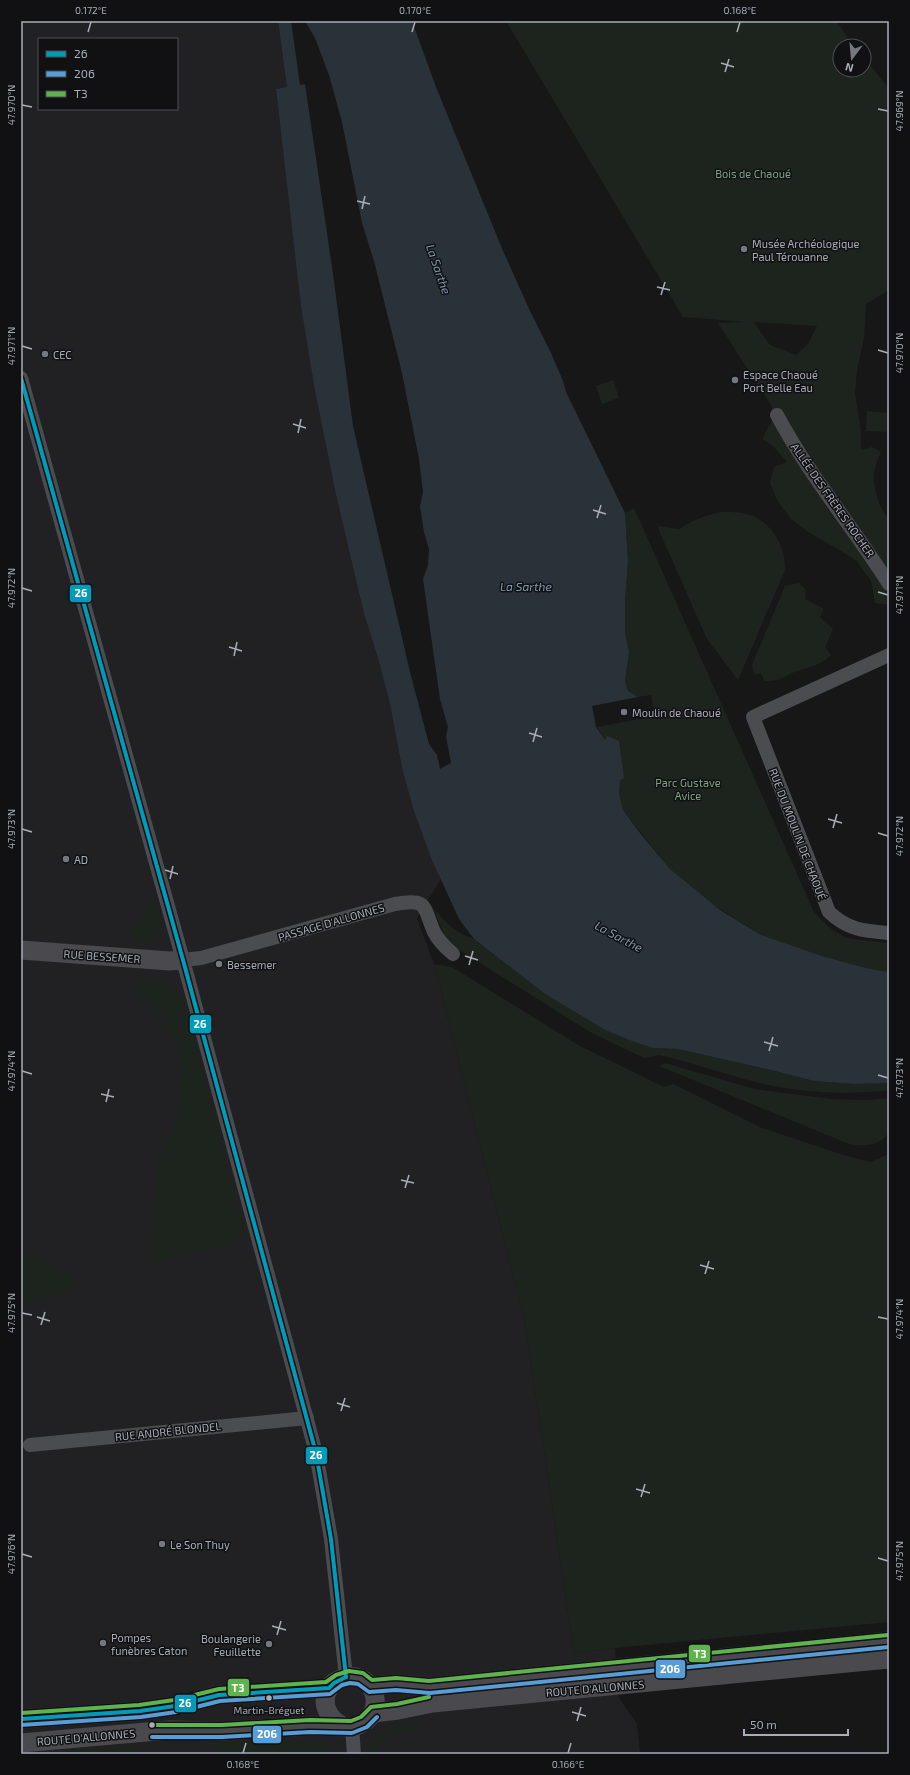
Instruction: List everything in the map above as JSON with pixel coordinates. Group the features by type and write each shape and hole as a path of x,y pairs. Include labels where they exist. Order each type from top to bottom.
{"main road":[{"name":"RUE BESSEMER","path":"21,950 170,961 183,960"},
{"name":"ROUTE D'ALLONNES","path":"370,1686 396,1684 429,1687 889,1641"},
{"name":"ROUTE D'ALLONNES","path":"373,1713 433,1703 889,1659"},
{"path":"329,1688 325,1699 328,1712 337,1723 348,1726 364,1722 373,1713 376,1701 370,1686 360,1678 346,1677"},
{"name":"ROUTE D'ALLONNES","path":"21,1720 140,1711 175,1706 219,1695 329,1688 334,1683 346,1677"},
{"name":"ROUTE D'ALLONNES","path":"21,1743 169,1730 222,1731 310,1726 348,1726"}],"street":[{"path":"21,378 183,960 316,1453 326,1503 346,1677"},
{"name":"ALLÉE DES FRÈRES ROCHER","path":"778,415 802,457 869,552 889,584"},
{"name":"RUE DU MOULIN DE CHAOUÉ","path":"889,655 753,717 829,912 839,921 850,927 863,931 889,934"},
{"name":"PASSAGE D'ALLONNES","path":"183,960 200,958 395,904 412,901 420,903 425,908 435,933 453,954"},
{"name":"RUE ANDRÉ BLONDEL","path":"30,1445 307,1418"},
{"path":"348,1726 354,1754"}],"shaded area":[{"path":"21,21 278,21 287,87 276,89 300,293 315,391 336,495 364,614 378,658 390,704 402,768 427,845 441,879 417,918 434,964 525,1322 574,1653 615,1648 619,1698 637,1724 640,1754 21,1754"}],"green space":[{"name":"Bois de Chaoué","path":"506,21 836,21 848,38 832,38 832,78 872,78 872,68 889,88 889,290 866,304 864,338 857,371 855,393 861,432 861,450 872,447 881,452 875,468 874,484 880,504 889,518 889,605 875,603 871,581 857,561 808,532 791,519 777,500 770,483 774,467 787,462 772,445 762,439 774,417 771,405 718,323 747,322 683,317","holes":["754,322 817,326 808,344 796,355 770,345"]},
{"path":"613,380 619,398 602,404 596,386"},
{"path":"867,411 889,413 889,432 866,431"},
{"name":"Parc Gustave Avice","path":"634,508 814,912 830,928 846,938 889,943 889,972 867,968 822,956 761,935 709,902 670,869 623,810 619,793 620,780 605,740 597,727 655,716 651,695 638,697 628,691 625,681 629,652 625,632 625,600 628,562 625,513"},
{"path":"722,512 734,512 753,516 767,525 781,546 785,562 785,570 738,680 707,639 657,526 679,529 700,518"},
{"path":"799,583 806,590 805,599 824,609 820,617 833,629 825,647 831,655 811,667 797,671 774,681 764,681 761,673 756,675 752,665 785,586"},
{"path":"153,905 159,910 162,929 151,944 135,942 131,935 132,931 142,922 146,908"},
{"path":"434,909 452,927 462,934 474,939 545,994 605,1030 629,1040 653,1048 678,1049 814,1081 855,1084 889,1083 889,1090 843,1093 798,1090 754,1082 659,1055 644,1058 590,1032 456,948 444,935"},
{"path":"434,964 452,967 580,1046 664,1087 673,1084 762,1128 843,1155 870,1162 889,1154 889,1622 574,1653 525,1322"},
{"path":"150,976 163,982 183,996 247,1239 150,1265 158,1164 177,1118 182,1065 174,1040 163,1016 140,996 136,979"},
{"path":"665,1063 755,1089 831,1099 867,1100 889,1098 890,1128 882,1140 872,1144 849,1144 659,1066"},
{"path":"21,1251 72,1275 74,1291 21,1302"},
{"path":"420,1719 421,1730 394,1735 383,1741 375,1754 368,1754 376,1737 388,1727 402,1722"},
{"path":"269,1739 293,1742 321,1741 329,1743 338,1754 219,1754 208,1742 239,1742"},
{"path":"129,1745 139,1754 71,1754 70,1750"}],"water":[{"name":"La Sarthe","path":"278,21 291,21 300,85 305,84 333,274 353,426 410,672 429,744 437,755 440,769 451,763 446,736 448,727 440,699 423,579 428,565 429,549 424,532 420,506 423,492 419,459 402,373 374,261 362,223 342,122 329,75 315,38 305,21 412,21 436,87 503,251 551,353 566,392 625,513 628,562 625,600 625,632 629,652 625,681 628,691 638,697 592,706 596,727 605,740 607,736 619,741 624,778 620,780 619,793 623,810 670,869 720,910 761,935 822,956 866,968 889,972 889,1083 855,1084 814,1081 678,1049 653,1048 629,1040 605,1030 545,994 474,939 459,919 432,860 414,811 402,768 390,704 378,658 364,614 336,495 315,391 301,306 276,89 287,87"}],"transit line":[{"name":"26","path":"21,378 183,960 316,1453 331,1539 346,1677"},
{"name":"T3","path":"21,1713 139,1705 174,1700 219,1689 326,1682 336,1675 349,1671 363,1673 372,1680 396,1678 429,1681 888,1635"},
{"name":"206","path":"21,1725 141,1717 176,1712 220,1701 330,1694 342,1685 350,1683 358,1684 369,1692 396,1690 430,1693 889,1647"},
{"name":"26","path":"21,1719 140,1711 175,1706 219,1695 329,1688 334,1683 346,1677"},
{"name":"T3","path":"152,1725 222,1725 310,1720 351,1721 361,1717 371,1707 397,1704 429,1697"},
{"name":"206","path":"152,1737 222,1737 310,1732 352,1733 367,1727 377,1717"}],"place":[{"name":"Musée Archéologique Paul Térouanne","path":"744,249"},
{"name":"CEC","path":"45,354"},
{"name":"Espace Chaoué Port Belle Eau","path":"735,380"},
{"name":"Moulin de Chaoué","path":"624,712"},
{"name":"AD","path":"66,859"},
{"name":"Bessemer","path":"219,964"},
{"name":"Le Son Thuy","path":"162,1544"},
{"name":"Pompes funèbres Caton","path":"103,1643"},
{"name":"Boulangerie Feuillette","path":"269,1644"},
{"name":"Martin-Bréguet","path":"269,1698"}]}
